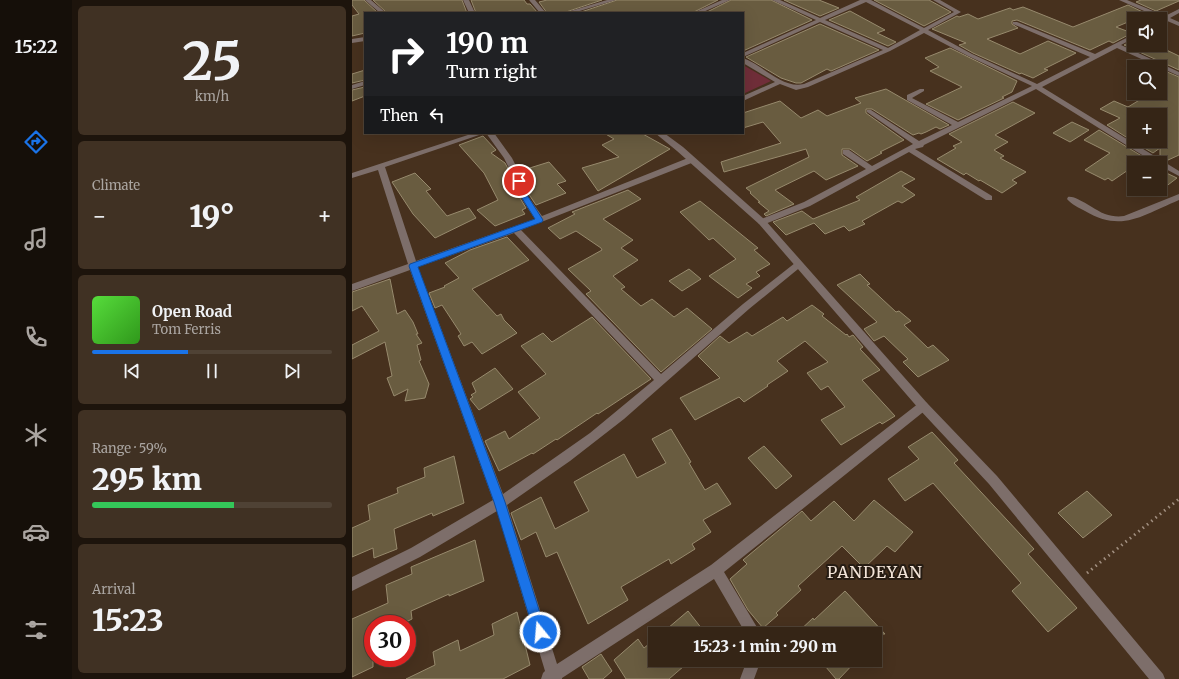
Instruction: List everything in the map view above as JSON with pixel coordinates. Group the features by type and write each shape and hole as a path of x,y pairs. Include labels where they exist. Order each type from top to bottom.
{"street":[{"path":"368,0 382,12"},
{"path":"466,0 472,12"},
{"path":"532,0 542,12"},
{"path":"571,12 613,0"},
{"path":"698,12 727,0"},
{"path":"775,0 819,21 888,50"},
{"path":"744,55 866,0 923,31 1036,86 1149,156"},
{"path":"744,61 780,82 796,88 801,88 888,50 958,12 936,0"},
{"path":"1122,0 1146,12"},
{"path":"1167,17 1179,11"},
{"path":"1167,21 1179,24"},
{"path":"1015,23 1094,56"},
{"path":"352,41 364,38"},
{"path":"762,222 807,204 920,144 1127,40"},
{"path":"1116,45 1179,74"},
{"path":"744,98 780,82"},
{"path":"352,87 364,83"},
{"path":"922,90 909,96 909,99 957,125"},
{"path":"869,111 920,144"},
{"path":"352,176 478,134"},
{"path":"491,134 508,158 518,176 523,195 540,220"},
{"path":"662,134 762,222 798,265 924,406 993,480 1158,679"},
{"path":"909,150 989,198"},
{"path":"846,152 872,169"},
{"path":"352,288 540,220 691,160"},
{"path":"1168,168 1179,164"},
{"path":"381,166 413,266 500,502 552,678 716,570 924,406"},
{"path":"1168,168 1179,174"},
{"path":"1071,200 1101,216 1118,220 1125,219 1179,197"},
{"path":"515,229 661,381"},
{"path":"352,584 415,554 500,502 594,436 798,265"},
{"path":"716,570 750,627"},
{"path":"747,679 751,667"}],"path":[{"path":"1078,581 1179,499"}],"shaded area":[{"path":"744,66 771,81 744,94"}],"building":[{"path":"352,0 364,0 377,12 364,12 364,33 352,36 352,16 359,14 352,5"},
{"path":"373,0 462,0 467,12 386,12"},
{"path":"471,0 524,0 537,12 476,12"},
{"path":"547,0 602,0 566,12 546,12 539,2"},
{"path":"617,0 718,0 694,12 581,12"},
{"path":"731,0 771,0 812,20 744,51 744,12 707,12"},
{"path":"784,0 819,0 839,8 820,16"},
{"path":"874,0 929,0 951,12 924,26"},
{"path":"1141,0 1179,1 1156,11 1136,2"},
{"path":"1128,5 1143,12 1127,12 1127,22 1116,27 1127,31 1127,36 1113,43 1109,41 1090,50 1017,20 1012,21 1012,24 1018,28 987,39 1020,54 1048,41 1076,53 1044,69 1048,70 1033,78 1021,73 1020,74 973,53 959,45 966,43 932,29 957,16 959,17 968,14 978,19 1010,8 1013,10 1023,7 1073,27"},
{"path":"850,11 885,30 877,33 896,42 888,46 829,20"},
{"path":"820,24 879,50 831,71 827,69 801,83 796,83 781,78 746,57"},
{"path":"950,48 1017,81 1012,92 1002,97 1004,98 958,120 926,104 962,87 930,71 939,67 925,58"},
{"path":"1167,50 1179,56 1179,70 1167,65 1167,60 1157,60 1139,52 1167,52"},
{"path":"364,70 364,80 352,83 352,74"},
{"path":"1167,72 1179,77 1179,155 1167,161 1167,156 1160,156 1160,148 1167,148 1167,108 1127,108 1127,138 1107,125 1120,118 1100,109 1114,101 1128,107 1140,100 1167,100"},
{"path":"364,87 364,96 352,101 352,90"},
{"path":"886,89 949,125 940,129 936,127 921,134 919,133 913,135 872,109 866,109 866,113 904,140 880,152 882,153 867,161 850,149 842,149 842,155 858,166 826,180 814,171 775,190 794,204 766,216 764,214 769,211 758,202 760,202 746,188 809,157 806,149 724,172 721,162 781,143 763,122 744,128 744,113 780,101 801,118 818,110 827,116 861,103 855,98"},
{"path":"1013,102 1035,113 995,135 1008,142 994,150 1004,156 1000,158 1026,172 1012,180 1017,183 1002,193 966,173 964,175 937,159 956,148 953,146 962,142 949,134"},
{"path":"1072,122 1089,130 1070,142 1053,133"},
{"path":"1099,130 1142,156 1127,156 1127,171 1112,181 1108,178 1105,180 1085,170 1110,153 1084,140"},
{"path":"606,134 643,134 670,149 598,191 582,168 619,157 602,145 614,139"},
{"path":"483,136 496,150 491,153 505,163 512,176 514,188 526,208 522,210 525,214 495,226 477,210 498,200 484,173 459,145"},
{"path":"1144,148 1160,148 1153,153"},
{"path":"549,162 566,181 557,184 566,193 536,205 524,187 520,171"},
{"path":"901,171 915,179 902,186 915,195 902,203 898,201 862,221 865,224 849,231 844,226 825,234 814,223 786,235 773,222 802,211 813,219 860,200 856,197"},
{"path":"415,173 431,189 426,191 447,216 469,208 476,218 435,238 413,214 392,182"},
{"path":"1167,173 1177,178 1167,186"},
{"path":"628,190 641,199 603,219 633,240 621,248 638,260 613,276 625,287 621,289 641,306 652,299 674,317 687,308 712,329 661,372 586,294 591,291 568,269 602,250 601,248 576,231 560,239 548,228 575,214 572,212"},
{"path":"700,201 758,248 754,250 770,264 756,272 760,276 746,284 752,288 738,298 709,276 736,259 713,238 709,240 680,212"},
{"path":"507,237 529,260 472,289 497,316 501,314 504,320 517,333 482,354 472,342 464,346 458,336 461,334 442,305 435,308 429,293 445,287 444,286 459,278 445,263 470,250"},
{"path":"689,269 701,279 682,291 669,281"},
{"path":"860,274 870,284 867,285 896,312 899,311 911,321 904,325 928,348 933,345 949,360 918,377 903,362 908,359 884,336 874,341 864,329 877,322 837,285"},
{"path":"390,279 397,314 405,310 413,322 418,334 416,334 422,343 417,345 421,360 419,361 429,384 425,398 405,401 408,389 394,396 387,378 392,376 385,342 352,359 352,345 379,331 362,306 352,311 352,292"},
{"path":"812,305 824,314 822,316 846,335 847,334 849,337 853,335 863,347 860,349 880,370 862,380 895,416 882,424 880,422 841,445 821,420 845,407 828,386 821,390 807,373 828,362 805,341 777,361 788,371 767,385 768,386 744,402 739,397 695,420 680,398 720,378 698,356 720,336 729,343 747,332 752,336 783,317 787,321"},
{"path":"592,317 651,379 557,440 556,439 533,454 532,453 499,471 485,441 505,431 509,439 540,418 518,392 546,374 521,346 543,333 552,342"},
{"path":"495,368 513,389 479,410 470,399 473,397 471,395 476,392 472,383"},
{"path":"671,429 691,462 689,463 705,490 717,483 731,504 703,520 711,532 692,544 695,549 671,564 669,559 621,587 628,600 588,624 557,552 546,557 536,532 521,540 511,513 541,497 555,529 589,511 574,482 624,454 637,478 666,463 652,439"},
{"path":"932,432 958,460 954,463 1034,549 1028,554 1077,608 1048,632 1012,591 1021,583 933,483 905,501 888,479 919,459 908,447"},
{"path":"764,446 792,476 776,489 748,458"},
{"path":"454,456 464,503 433,516 432,513 394,529 397,549 374,558 373,548 352,557 352,528 370,520 368,505 398,493 397,488 425,477 424,468"},
{"path":"1087,491 1112,515 1083,538 1058,513"},
{"path":"874,500 913,532 895,552 887,546 864,568 842,546 798,586 801,590 776,613 778,615 764,627 762,627 748,610 730,579 747,564 743,560 802,511 811,521 834,501 854,521"},
{"path":"475,540 484,581 449,596 449,594 411,611 412,615 364,615 364,667 373,667 352,677 352,619 388,603 386,585 412,574 411,567"},
{"path":"845,591 878,627 803,627 813,618 814,620"},
{"path":"688,611 701,627 669,627"},
{"path":"517,612 530,665 503,679 406,679 435,665 433,652 458,640 460,651 494,635 492,624"},
{"path":"638,639 644,648 648,645 648,667 683,667 669,679 626,679 614,660"},
{"path":"601,654 612,671 603,679 589,679 582,667"},
{"path":"826,667 850,667 839,679 836,679"}],"district":[{"name":"PANDEYAN","path":"875,572"}],"route":[{"path":"519,181 523,195 540,220 413,266 500,502 540,632"}]}
